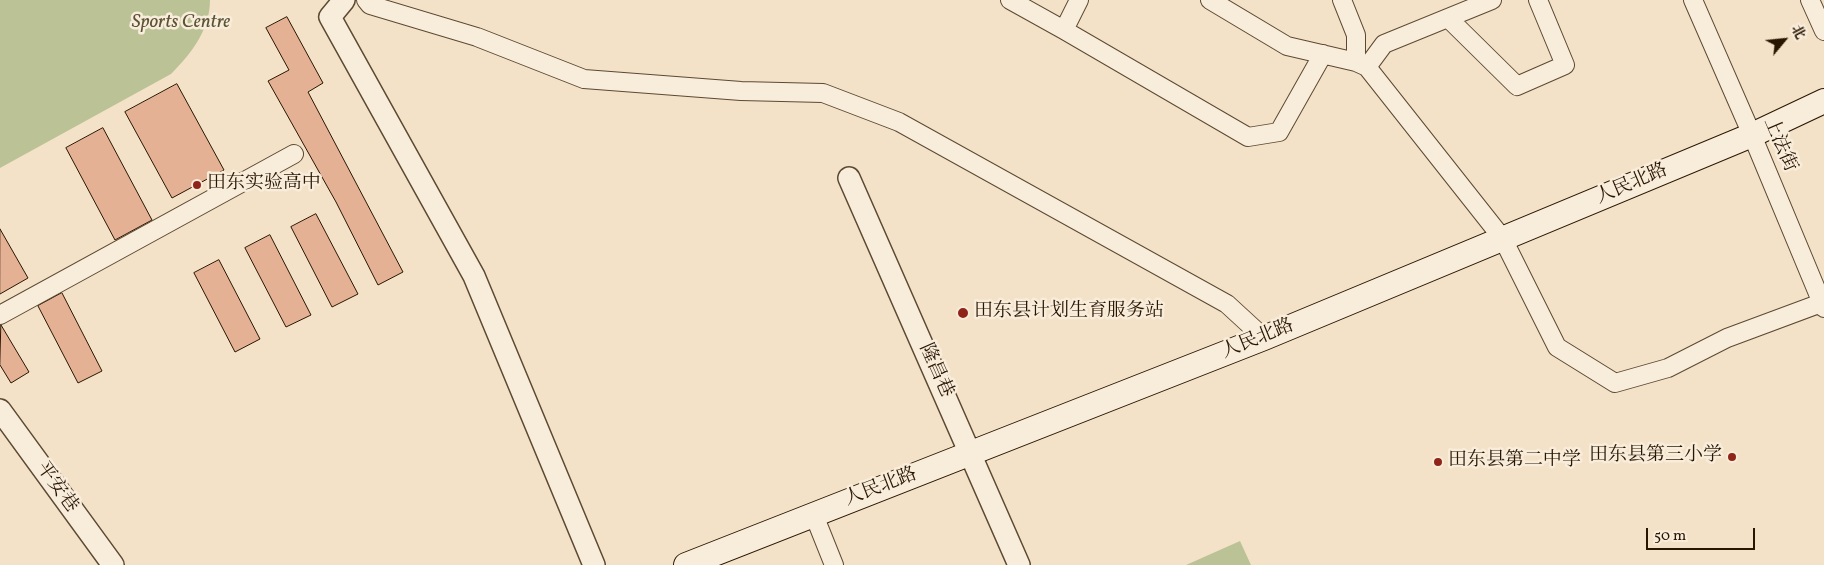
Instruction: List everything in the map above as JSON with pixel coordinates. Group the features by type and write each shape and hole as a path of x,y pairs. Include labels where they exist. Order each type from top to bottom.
{"main road":[{"name":"人民北路","path":"686,565 1264,338 1752,135 1824,101"}],"street":[{"path":"344,0 330,17 474,276 594,565"},
{"path":"366,0 370,5 477,37 584,79 741,92 823,93 832,96 899,122 1228,304 1264,338"},
{"path":"1010,0 1248,137 1279,132 1324,54"},
{"path":"1064,30 1079,0"},
{"path":"1210,0 1286,46 1324,54 1361,65"},
{"path":"1342,0 1356,35 1361,65 1504,239 1557,347 1615,383 1668,368 1728,338 1823,304"},
{"path":"1361,65 1384,44 1492,0"},
{"path":"1448,18 1517,86 1566,65 1538,0"},
{"name":"上法街","path":"1693,0 1823,304"},
{"path":"1810,0 1824,31"},
{"path":"0,315 294,154"},
{"name":"隆昌巷","path":"849,178 1019,565"},
{"name":"平安巷","path":"0,410 113,565"},
{"path":"814,515 834,565"}],"green space":[{"name":"Sports Centre","path":"0,0 210,0 207,21 198,41 171,74 0,168"},
{"path":"1240,541 1251,565 1186,565"}],"building":[{"path":"287,17 323,83 308,92 403,272 378,285 336,202 268,81 289,70 266,28"},
{"path":"177,84 224,170 172,198 125,112"},
{"path":"103,128 152,220 115,240 66,148"},
{"path":"316,214 358,294 332,307 291,227"},
{"path":"0,229 28,278 0,294"},
{"path":"270,235 311,315 286,327 245,248"},
{"path":"219,260 260,339 235,352 194,273"},
{"path":"62,293 102,371 78,383 38,306"},
{"path":"1,325 29,372 11,383 0,365"}],"place":[{"name":"田东实验高中","path":"197,185"},
{"name":"田东县计划生育服务站","path":"963,313"},
{"name":"田东县第三小学","path":"1732,457"},
{"name":"田东县第二中学","path":"1438,462"}]}
